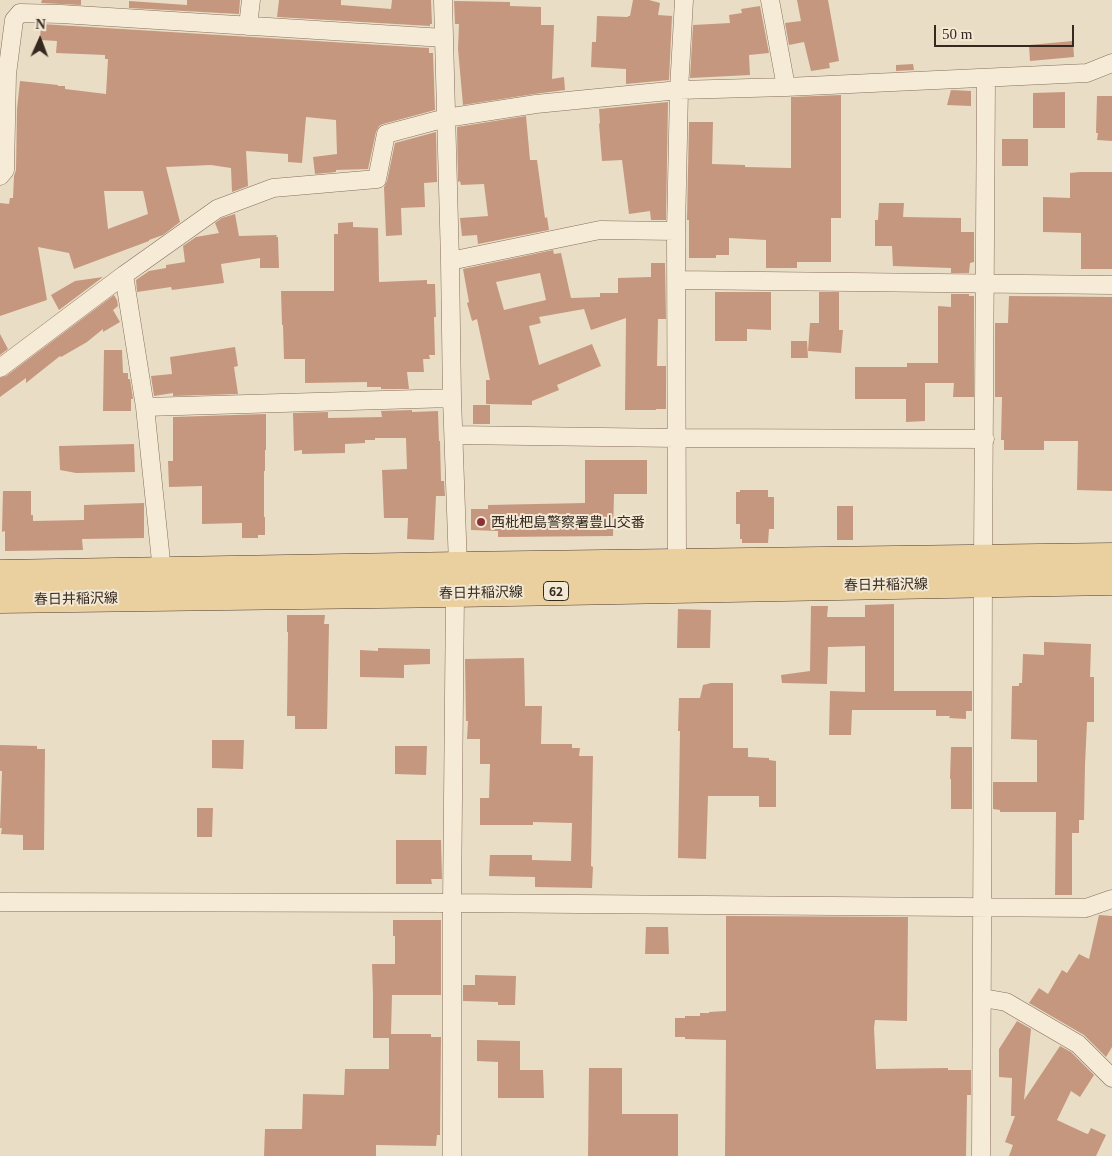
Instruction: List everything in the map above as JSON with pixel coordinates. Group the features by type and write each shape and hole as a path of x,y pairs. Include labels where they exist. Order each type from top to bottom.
{"main road":[{"name":"春日井稲沢線","path":"0,599 455,593 983,571 1112,557"},
{"name":"春日井稲沢線","path":"0,574 677,563 983,571 1112,581"}],"street":[{"path":"248,26 251,0"},
{"path":"443,0 452,398 458,566 455,593 452,1156"},
{"path":"677,563 676,231 679,90 684,0"},
{"path":"770,0 786,87"},
{"path":"0,176 5,170 3,74 14,20 20,13 61,7 248,26 444,38"},
{"path":"0,368 124,275 218,209 273,188 377,179 386,134 446,118 536,104 679,90 1087,73 1112,63"},
{"path":"981,1156 986,78"},
{"path":"450,261 600,230 676,231"},
{"path":"124,275 145,407 162,572"},
{"path":"677,280 1112,285"},
{"path":"145,407 452,398"},
{"path":"454,435 985,439"},
{"path":"0,902 1086,908 1112,899"},
{"path":"983,998 1006,1002 1078,1044 1112,1078"}],"building":[{"path":"42,0 81,0 81,5 41,3"},
{"path":"187,0 240,0 239,14 129,8 129,1 187,5"},
{"path":"279,0 341,0 341,5 391,9 392,0 431,0 432,24 430,26 277,17"},
{"path":"633,0 649,0 660,3 658,15 672,16 669,80 626,84 626,69 591,67 592,42 596,42 597,16 628,17 630,16"},
{"path":"797,0 828,0 839,61 829,63 830,68 811,71 804,42 789,45 785,23 801,21"},
{"path":"454,1 510,2 510,6 541,7 541,25 554,25 552,79 564,77 565,90 463,105 458,49 459,24 455,24"},
{"path":"760,6 769,53 749,55 750,75 690,78 693,25 730,23 729,15 742,13 741,9"},
{"path":"41,24 429,48 429,53 433,53 435,110 379,126 368,169 336,170 336,172 315,174 313,157 337,154 336,120 306,117 302,163 288,162 288,154 246,151 248,186 232,192 231,168 211,165 166,167 180,222 163,235 74,269 69,253 38,247 47,300 0,316 0,203 9,204 10,198 13,198 20,81 65,86 65,89 106,94 108,59 105,59 105,55 56,53 57,41 40,40","holes":["104,191 143,191 148,214 108,229"]},
{"path":"1073,41 1074,57 1030,61 1029,45"},
{"path":"913,64 914,70 896,71 896,65"},
{"path":"951,90 971,91 971,106 947,105"},
{"path":"1065,92 1065,128 1033,128 1033,93"},
{"path":"841,95 841,218 831,218 831,262 797,262 797,268 766,268 766,240 729,238 729,255 716,255 716,258 689,258 689,220 687,220 689,122 713,122 712,164 791,168 791,97"},
{"path":"1097,96 1112,96 1112,141 1097,140"},
{"path":"668,102 666,220 651,220 650,211 629,214 622,160 602,161 599,109"},
{"path":"526,116 530,160 537,160 545,218 547,217 549,230 478,244 477,235 462,236 460,218 488,216 484,184 461,185 460,181 458,182 457,127"},
{"path":"436,132 437,182 424,183 425,207 401,208 402,235 386,236 384,187 395,143"},
{"path":"1002,139 1028,139 1028,166 1002,166"},
{"path":"1112,172 1112,269 1081,269 1081,233 1043,232 1043,197 1070,198 1070,173"},
{"path":"879,203 904,203 903,217 961,218 961,232 974,232 974,262 970,263 969,273 951,273 951,268 893,266 892,246 875,246 875,220 878,220"},
{"path":"235,214 239,236 277,235 279,268 260,268 260,258 221,264 224,283 172,290 171,287 137,292 136,280 149,271 166,268 166,265 185,262 183,246 196,237 219,233 215,223 222,218"},
{"path":"353,222 353,227 378,228 379,282 427,280 427,284 435,284 435,355 429,355 430,359 423,359 424,372 407,372 409,389 367,387 367,382 305,383 305,359 284,359 281,291 334,291 334,234 338,234 338,223"},
{"path":"553,250 554,254 561,253 571,298 600,297 600,293 618,293 618,278 651,277 651,263 665,263 666,319 658,319 657,366 666,366 666,409 625,410 626,318 591,330 584,309 539,317 541,323 529,326 539,365 592,344 601,366 557,385 559,390 532,401 532,405 486,404 486,380 490,380 477,319 472,321 467,303 469,302 463,269","holes":["540,273 546,300 504,310 496,282"]},
{"path":"103,277 59,310 51,295 75,281"},
{"path":"715,292 771,292 771,330 747,329 747,341 715,341"},
{"path":"819,292 839,292 839,330 843,330 841,353 808,351 810,323 819,323"},
{"path":"951,294 969,294 969,296 974,296 974,397 953,397 954,383 925,383 925,421 906,422 906,399 855,399 855,367 907,367 907,363 938,363 938,306 951,307"},
{"path":"114,295 118,306 113,310 120,322 103,332 103,329 87,342 60,356 26,383 26,378 0,397 0,378 6,376"},
{"path":"1009,296 1112,297 1112,491 1077,490 1078,441 1044,441 1044,450 1004,450 1004,440 1001,440 1002,397 995,397 995,323 1008,323"},
{"path":"0,334 8,349 0,355"},
{"path":"791,341 807,341 808,358 791,358"},
{"path":"235,347 238,366 234,367 238,394 173,396 173,393 154,396 151,376 172,374 170,357"},
{"path":"104,350 122,350 123,373 128,373 133,399 131,399 131,411 103,411"},
{"path":"473,405 490,405 490,424 473,424"},
{"path":"412,410 412,412 438,411 441,481 444,481 445,496 436,496 434,540 407,539 408,518 384,518 382,470 407,469 406,438 375,438 375,440 365,440 365,443 345,444 345,453 302,454 302,450 294,451 293,413 328,412 328,418 382,417 381,411"},
{"path":"266,414 264,471 265,535 258,535 258,538 242,538 242,523 202,524 202,486 169,487 168,461 173,461 173,417"},
{"path":"134,444 135,472 76,473 60,470 59,446"},
{"path":"585,460 647,460 647,494 614,494 613,536 498,537 498,531 471,530 471,509 488,509 488,505 585,503"},
{"path":"740,490 768,490 768,497 774,497 774,529 769,529 768,543 742,543 742,539 740,539 740,524 736,524 736,492 740,492"},
{"path":"3,491 31,491 31,515 33,515 33,521 84,520 84,505 144,503 144,538 82,539 83,550 5,551 5,531 2,532"},
{"path":"837,506 853,506 853,540 837,540"},
{"path":"894,604 894,691 972,691 972,711 966,711 966,719 936,716 936,710 852,710 851,735 829,735 830,691 865,692 865,646 828,647 827,684 782,683 781,675 810,671 811,606 828,606 827,617 865,617 865,605"},
{"path":"678,609 711,610 710,648 677,648"},
{"path":"287,615 325,615 324,624 329,624 327,729 295,729 295,716 287,716"},
{"path":"1044,642 1091,644 1090,677 1094,677 1094,722 1087,722 1084,820 1079,820 1079,833 1072,833 1072,895 1055,895 1056,812 1000,812 1000,810 993,809 993,782 1037,782 1037,740 1011,739 1012,686 1019,686 1019,683 1022,683 1023,654 1044,655"},
{"path":"378,648 430,649 430,664 404,665 404,678 360,677 360,650 378,651"},
{"path":"524,658 525,706 542,706 541,744 572,744 572,748 580,748 579,756 593,756 592,888 535,887 535,877 489,876 490,855 532,855 532,860 571,861 572,823 533,822 533,825 480,825 480,798 489,798 490,764 480,764 480,739 467,739 465,659"},
{"path":"733,683 733,748 748,748 748,757 769,758 769,760 776,761 776,807 759,807 759,796 708,796 706,859 678,858 679,698 700,698 703,685"},
{"path":"212,740 244,740 243,769 212,768"},
{"path":"0,745 37,746 37,749 45,749 44,850 23,850 23,835 1,834 2,771 0,771"},
{"path":"395,746 427,746 426,775 395,774"},
{"path":"951,747 972,747 972,809 951,809"},
{"path":"197,808 213,808 212,837 197,837"},
{"path":"396,840 441,840 442,879 431,879 432,884 396,884"},
{"path":"1099,915 1112,916 1112,1047 1106,1057 1084,1035 1029,1003 1039,988 1048,994 1062,970 1067,973 1079,954 1089,959"},
{"path":"726,916 908,917 907,1021 875,1020 876,1069 948,1068 948,1070 971,1070 971,1095 967,1095 966,1156 725,1156 726,1040 675,1037 675,1018 700,1016 700,1013 726,1011"},
{"path":"393,920 441,920 441,995 392,995 391,1034 431,1034 431,1037 441,1037 440,1135 437,1135 436,1146 376,1145 376,1156 264,1156 265,1129 302,1129 303,1094 344,1095 345,1069 389,1069 389,1038 373,1038 372,964 395,964"},
{"path":"646,927 668,927 669,954 645,954"},
{"path":"475,975 516,976 515,1005 498,1005 498,1002 463,1001 463,985 475,985"},
{"path":"1017,1021 1031,1029 1024,1100 1060,1046 1071,1052 1094,1075 1080,1097 1071,1091 1057,1120 1088,1134 1091,1128 1106,1135 1096,1156 1009,1156 1013,1145 1005,1142 1015,1116 1011,1116 1012,1078 999,1077 999,1049"},
{"path":"477,1040 520,1041 520,1070 543,1070 544,1098 498,1098 498,1062 477,1061"},
{"path":"589,1068 622,1068 622,1114 678,1114 678,1156 588,1156"}],"place":[{"name":"西枇杷島警察署豊山交番","path":"481,522"}]}
